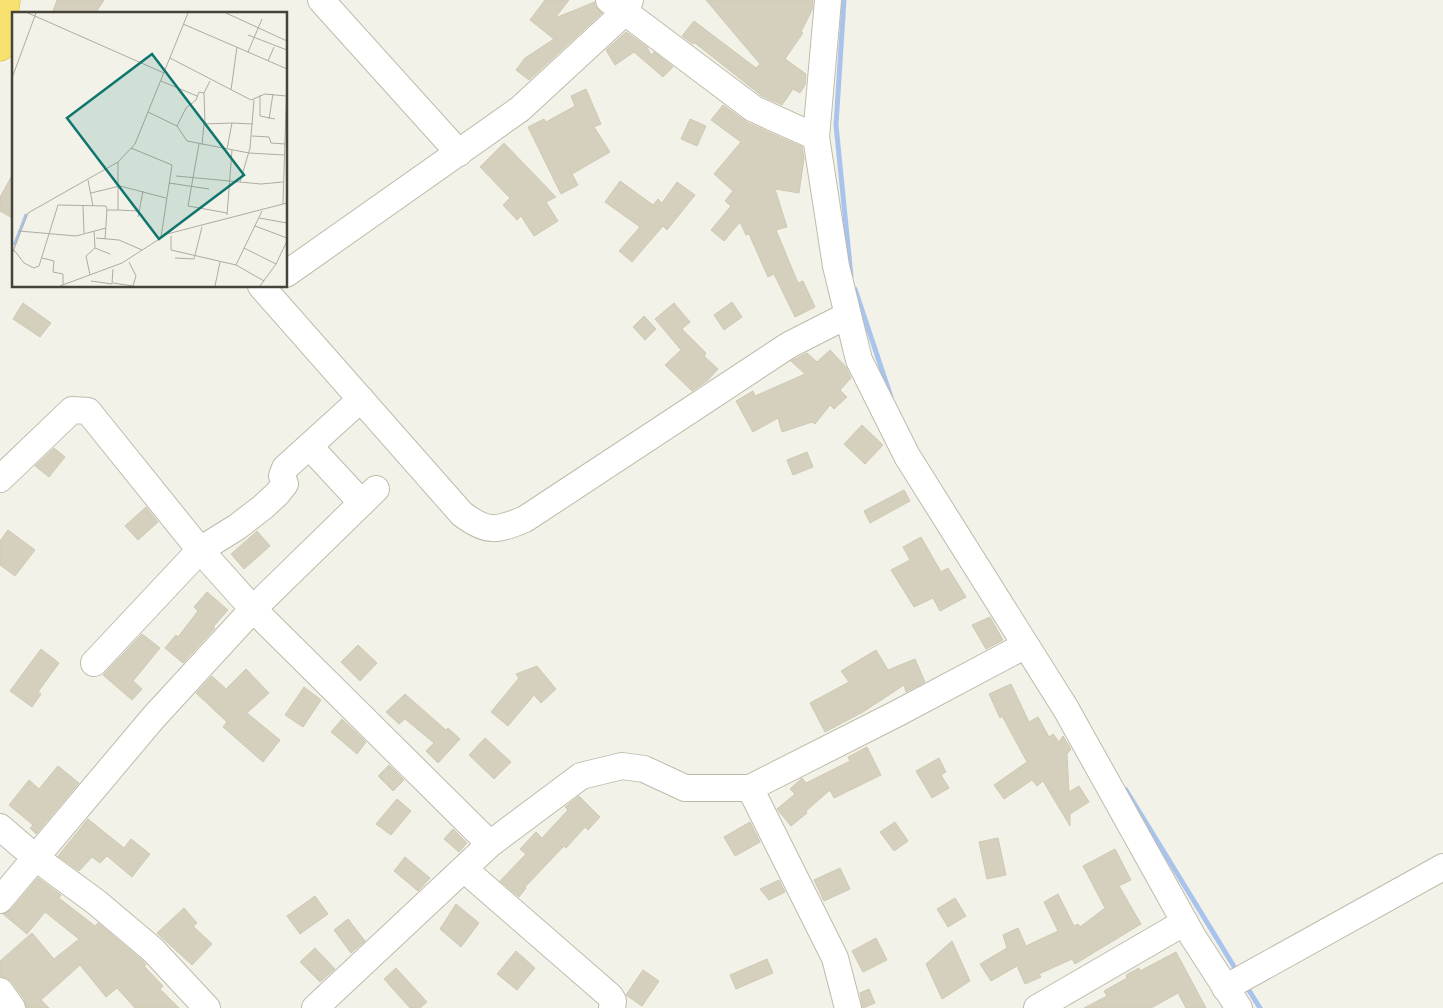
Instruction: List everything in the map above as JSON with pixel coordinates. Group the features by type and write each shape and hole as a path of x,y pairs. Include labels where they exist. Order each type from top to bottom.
{"highway":[{"path":"6,0 6,37"}],"street":[{"path":"828,0 816,137 836,266 859,360 907,456 1066,709 1184,922 1234,990 1443,867"},
{"path":"326,1 458,153"},
{"path":"288,273 520,109 621,4 754,109 816,137"},
{"path":"266,288 462,514 475,524 485,528 509,525 525,519 789,345 848,315"},
{"path":"94,663 200,550 237,527 277,494 285,484 282,476 285,468 361,399"},
{"path":"0,479 72,410 88,411 200,550 253,609 490,844"},
{"path":"0,900 153,718 253,609 369,496 310,447"},
{"path":"315,1008 490,844 581,776 622,766 644,769 685,788 750,788 1026,645"},
{"path":"750,788 835,958 848,1008"},
{"path":"0,827 36,858 96,902 152,950 208,1008"},
{"path":"464,869 610,996 613,1001 612,1008"},
{"path":"1037,1008 1184,922"},
{"path":"0,991 12,1008"}],"building":[{"path":"57,0 104,0 96,12 53,12"},
{"path":"545,0 569,0 555,18 595,2 595,6 602,13 529,80 516,70 525,58 554,39 530,20"},
{"path":"706,0 813,0 812,10 801,32 803,33 785,59 806,74 805,85 800,93 793,89 782,105 762,96 695,43 693,44 682,36 694,21 756,68 760,64"},
{"path":"626,32 647,47 651,55 654,52 673,67 663,77 634,52 615,65 606,50"},
{"path":"586,89 601,124 594,127 610,152 572,174 578,185 561,194 528,127 544,119 546,122 575,106 571,96"},
{"path":"723,105 748,123 802,147 804,158 799,193 775,189 787,227 776,230 798,283 803,281 815,307 795,317 774,274 768,277 749,234 746,235 740,222 724,241 711,230 731,206 725,201 733,191 714,174 741,142 711,120"},
{"path":"690,119 706,126 697,146 681,139"},
{"path":"504,143 556,197 546,202 558,221 534,236 521,216 517,220 503,205 510,198 480,167"},
{"path":"12,176 12,218 0,211 0,197"},
{"path":"620,181 653,205 658,199 662,203 677,182 695,195 667,230 663,226 632,262 619,251 640,227 605,202"},
{"path":"732,302 742,317 724,330 714,315"},
{"path":"23,303 51,323 40,337 13,319"},
{"path":"674,303 690,322 682,329 706,353 704,356 718,369 708,380 692,391 665,365 681,350 655,319"},
{"path":"644,316 656,329 645,340 633,327"},
{"path":"830,350 846,367 851,378 840,390 847,397 834,409 830,405 815,424 812,422 782,432 778,418 753,432 736,401 753,391 755,396 805,374 791,361 807,353 817,362"},
{"path":"862,425 883,445 865,464 844,444"},
{"path":"54,448 65,457 49,477 35,466"},
{"path":"807,452 813,467 793,475 787,460"},
{"path":"904,490 910,501 870,523 864,511"},
{"path":"146,507 158,522 138,540 125,526"},
{"path":"8,530 35,550 15,576 0,565 0,541"},
{"path":"257,531 270,546 244,569 231,554"},
{"path":"921,537 941,572 948,568 966,597 940,611 933,598 914,607 891,570 910,560 903,547"},
{"path":"207,592 228,610 213,627 215,628 183,663 165,648 176,635 178,637 198,611 194,607"},
{"path":"990,617 1003,640 986,649 972,625"},
{"path":"142,634 160,648 133,681 142,689 132,700 103,675"},
{"path":"358,645 377,663 360,681 341,662"},
{"path":"41,649 59,663 38,692 41,694 32,707 10,691"},
{"path":"876,650 888,670 915,659 925,682 906,692 904,685 863,712 825,732 810,703 849,682 841,671"},
{"path":"537,666 556,689 541,703 534,695 508,726 491,712 519,678 516,674"},
{"path":"246,669 269,693 247,713 280,740 263,762 223,727 227,722 196,693 212,676 226,689"},
{"path":"1011,684 1029,722 1038,717 1049,737 1053,734 1059,742 1063,736 1071,749 1067,754 1069,792 1079,786 1089,802 1070,814 1070,826 1043,781 1037,786 1032,780 1004,799 994,785 1027,762 1002,716 1000,718 989,694"},
{"path":"304,687 321,700 303,727 285,715"},
{"path":"405,694 446,730 448,728 460,739 438,763 426,751 434,743 405,719 399,724 386,712"},
{"path":"342,719 366,742 357,754 331,732"},
{"path":"485,738 511,762 494,779 469,755"},
{"path":"867,747 881,775 834,798 830,790 791,826 777,809 795,794 790,789 802,778 806,783 850,761 848,757"},
{"path":"939,758 946,772 941,775 949,788 932,798 916,771"},
{"path":"389,765 404,780 393,791 378,776"},
{"path":"58,766 79,783 36,834 30,828 33,825 9,805 29,780 39,789"},
{"path":"579,796 600,817 588,830 585,827 566,848 564,846 525,887 519,897 500,881 526,854 520,849 536,832 542,838 568,810 565,807"},
{"path":"397,799 411,811 391,835 376,824"},
{"path":"88,819 124,848 131,839 150,854 132,877 107,856 100,863 92,857 79,871 58,856"},
{"path":"750,822 760,842 735,856 724,837"},
{"path":"895,822 908,841 894,851 880,832"},
{"path":"453,829 467,843 459,852 444,839"},
{"path":"998,838 1006,875 987,879 979,842"},
{"path":"1115,849 1131,880 1119,886 1141,924 1075,964 1072,959 1039,974 1041,977 1025,984 1017,966 991,981 980,964 1007,948 1003,935 1018,928 1026,946 1058,931 1044,902 1058,894 1074,926 1078,924 1080,927 1105,908 1083,866"},
{"path":"405,857 430,878 418,891 394,871"},
{"path":"840,868 850,889 824,901 814,880"},
{"path":"38,878 61,895 59,898 95,926 98,923 143,961 146,965 144,966 163,986 160,989 179,1008 135,1008 117,988 106,997 80,965 41,1000 49,1008 27,1008 24,999 12,982 0,976 0,961 32,933 54,959 79,939 45,912 27,934 3,914 11,910"},
{"path":"779,880 785,892 769,900 760,889"},
{"path":"315,896 328,914 300,934 287,916"},
{"path":"955,898 966,916 948,927 937,909"},
{"path":"456,904 479,923 461,947 440,929"},
{"path":"184,908 197,923 193,926 212,944 192,965 157,933"},
{"path":"348,919 365,941 351,953 334,930"},
{"path":"876,938 887,960 863,972 852,951"},
{"path":"952,941 970,981 942,999 926,964"},
{"path":"315,948 335,969 320,982 300,962"},
{"path":"516,951 535,968 517,990 497,974"},
{"path":"1176,952 1206,1008 1186,1008 1178,993 1151,1008 1084,1008 1107,996 1104,991 1127,978 1126,975 1139,968 1140,971"},
{"path":"767,959 773,973 736,989 730,975"},
{"path":"396,968 427,1002 420,1008 410,1008 384,979"},
{"path":"643,970 659,981 642,1006 626,995"},
{"path":"869,989 875,1003 863,1008 860,993"}],"waterway":[{"path":"844,0 836,125 851,276"},
{"path":"855,289 891,397"},
{"path":"1126,790 1238,973"},
{"path":"1245,984 1260,1008"}]}
